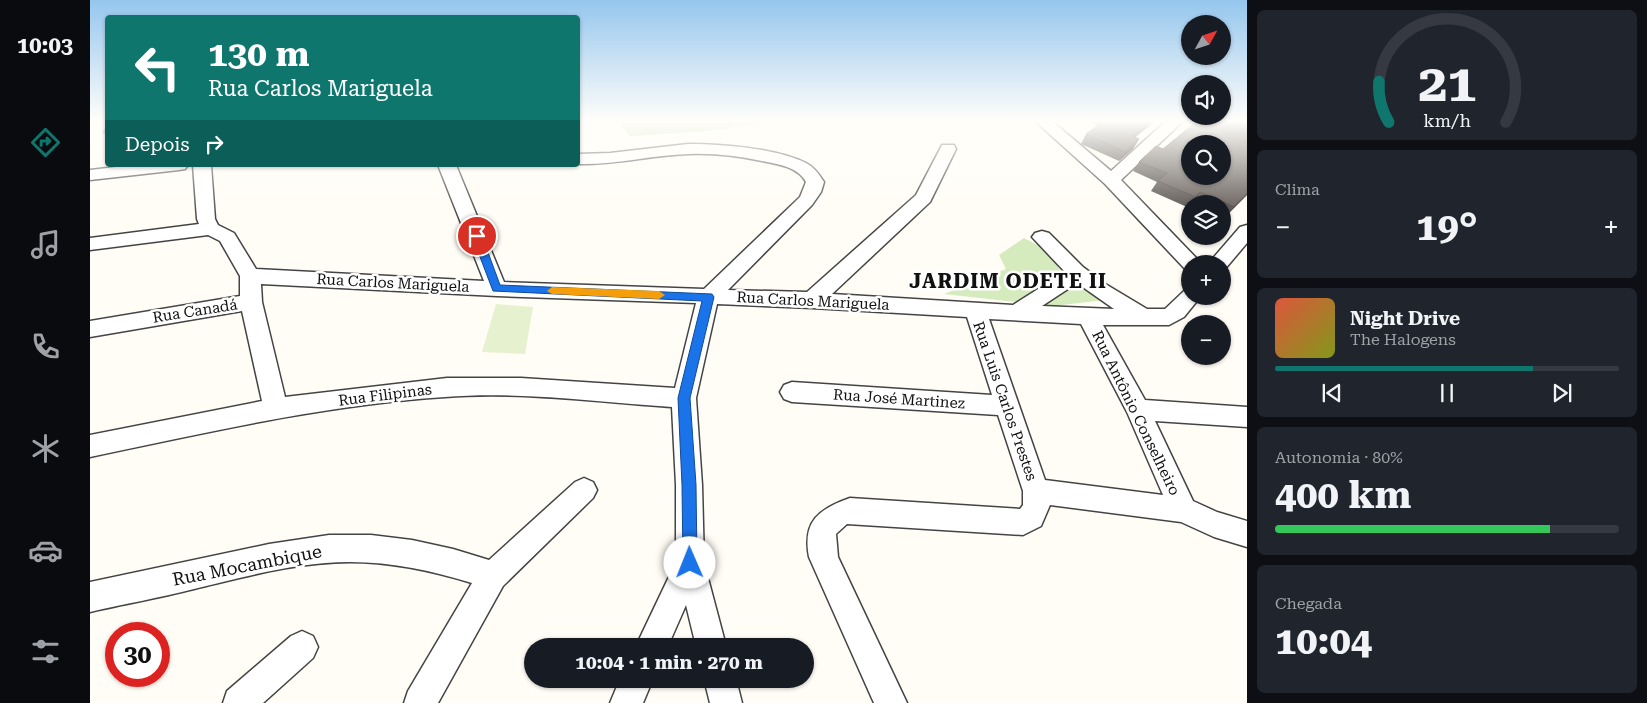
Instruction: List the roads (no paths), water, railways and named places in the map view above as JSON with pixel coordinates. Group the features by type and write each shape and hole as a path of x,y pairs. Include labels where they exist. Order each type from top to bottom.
{"street":[{"path":"580,158 612,159 644,155"},
{"path":"710,638 690,563 689,485 684,398 708,297 806,201 815,182 811,174 799,166 779,159 752,155"},
{"path":"812,300 924,198 945,155"},
{"path":"1082,155 1111,180 1183,255"},
{"path":"1111,180 1138,155"},
{"path":"90,175 161,167"},
{"path":"202,167 206,219 210,228 226,237 250,276 251,302"},
{"path":"448,167 496,289"},
{"path":"90,244 210,228"},
{"path":"1226,255 1247,232"},
{"path":"1042,237 1077,274 1111,299 1145,317"},
{"path":"1018,312 1077,274"},
{"name":"Rua Carlos Mariguela","path":"250,276 496,289 812,300 1088,316 1164,317 1173,315 1182,305"},
{"name":"Rua Canadá","path":"90,328 251,302 276,408"},
{"name":"Rua Luis Carlos Prestes","path":"975,310 1036,492"},
{"name":"Rua Antônio Conselheiro","path":"1088,316 1138,410 1183,510"},
{"name":"Rua Filipinas","path":"90,446 276,408 447,388 521,387 684,398"},
{"name":"Rua José Martinez","path":"792,392 1007,406"},
{"path":"1138,410 1247,417"},
{"path":"420,703 493,576 584,490"},
{"path":"891,703 821,553 820,542 828,522 836,515 850,511 1023,522 1030,519 1038,504 1036,492 1183,510 1214,524 1247,534"},
{"name":"Rua Mocambique","path":"90,597 276,555 329,549 370,549 422,556 465,566 493,576"},
{"path":"656,638 690,563"},
{"path":"240,703 302,647"},
{"path":"626,703 634,688"},
{"path":"722,688 726,703"}],"district":[{"name":"JARDIM ODETE II","path":"1008,281"}]}
